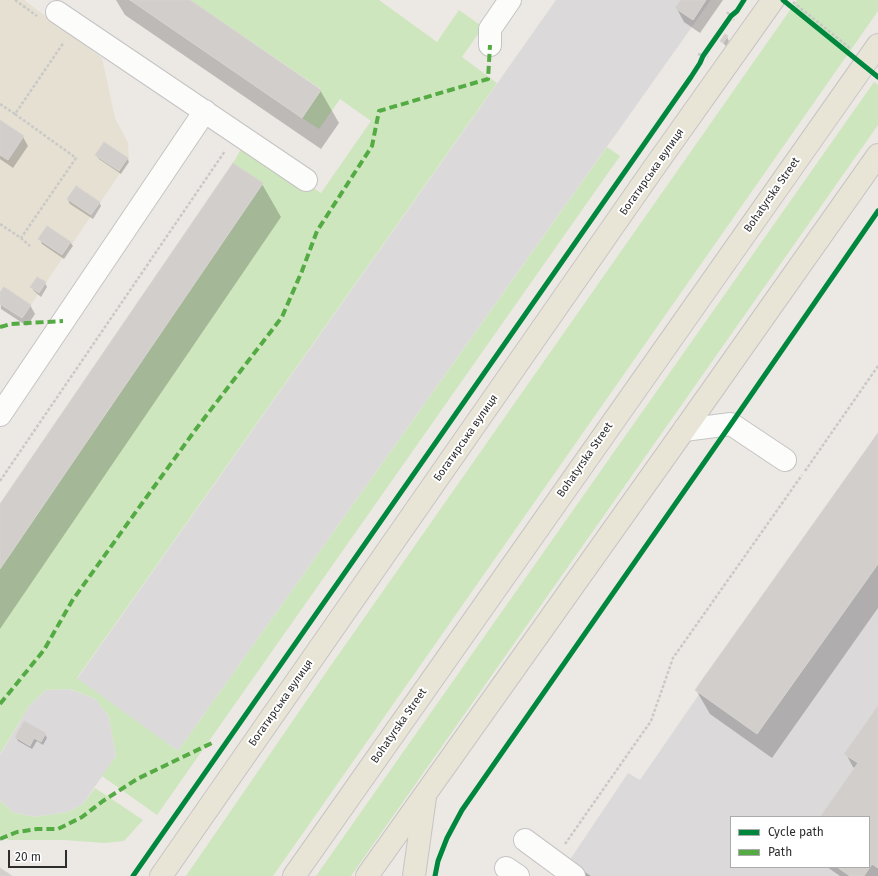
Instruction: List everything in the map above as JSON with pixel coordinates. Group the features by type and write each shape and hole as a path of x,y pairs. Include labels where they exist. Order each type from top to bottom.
{"main road":[{"name":"Богатирська вулиця","path":"160,876 644,182 784,1"},
{"name":"Bohatyrska Street","path":"294,876 857,58 878,45"},
{"path":"367,876 878,155"},
{"path":"414,876 426,792"}],"lane":[{"path":"490,45 490,29 510,0"},
{"path":"48,14 205,111 306,180"},
{"path":"0,414 205,111"},
{"path":"684,430 731,424 785,460"},
{"path":"516,859 574,876"}],"path":[{"path":"15,0 48,14"},
{"path":"784,1 857,58"},
{"path":"784,1 857,58"},
{"path":"727,22 737,11"},
{"path":"15,114 67,37"},
{"path":"700,63 707,50"},
{"path":"0,104 76,158 21,238"},
{"path":"0,481 238,133"},
{"path":"0,224 30,246"},
{"path":"551,869 651,721 673,658 878,366"}],"shaded area":[{"path":"0,0 24,0 102,58 115,118 128,143 129,160 22,318 0,304"},
{"path":"556,0 711,0 178,751 77,679"},
{"path":"878,433 878,876 559,876 628,773 640,780 700,693 695,690"},
{"path":"69,689 96,699 109,717 116,756 83,804 68,812 35,817 14,813 0,801 0,755 29,706 46,690"}],"green space":[{"path":"190,0 379,0 437,42 459,10 483,27 462,57 497,83 77,678 178,751 607,147 620,156 157,815 102,776 116,756 109,717 96,699 70,689 46,690 29,706 0,754 0,569 263,184 233,163 244,144 289,171 321,193 371,121 340,99 319,129 302,118 321,89"},
{"path":"797,0 878,0 878,11 273,876 186,876 327,671"},
{"path":"874,82 878,85 878,125 351,876 316,876"},
{"path":"95,788 143,820 124,841 104,843 64,840 9,840 0,835 0,801 14,813 35,817 68,812 83,804"}],"building":[{"path":"130,0 190,0 321,90 302,118"},
{"path":"681,0 706,0 693,20 675,8"},
{"path":"725,34 728,36 723,43 720,41"},
{"path":"0,120 24,136 8,160 0,155"},
{"path":"104,142 128,158 119,171 95,155"},
{"path":"233,163 263,183 0,569 0,504"},
{"path":"76,186 100,202 91,215 67,199"},
{"path":"47,226 71,242 62,255 38,239"},
{"path":"37,277 46,282 39,293 30,287"},
{"path":"4,287 31,305 22,318 0,304 0,292"},
{"path":"878,433 878,564 757,734 695,690"},
{"path":"878,706 878,868 872,864 870,867 870,816 821,816 858,763 844,754"},
{"path":"24,721 46,733 41,742 34,738 30,746 15,737"},
{"path":"0,868 12,876 0,876"},
{"path":"838,868 869,868 864,876 850,876"}],"marked path":[{"path":"0,704 44,650 72,601 196,429 282,317 317,231 372,146 379,111 488,79 490,45"},
{"path":"0,327 11,324 63,321"},
{"path":"0,839 17,832 37,829 58,829 82,817 103,801 137,779 214,742"}],"cycle path":[{"path":"133,876 691,77 703,56 744,0"},
{"path":"783,0 878,77"},
{"path":"435,876 438,861 447,838 462,810 878,211"}]}
